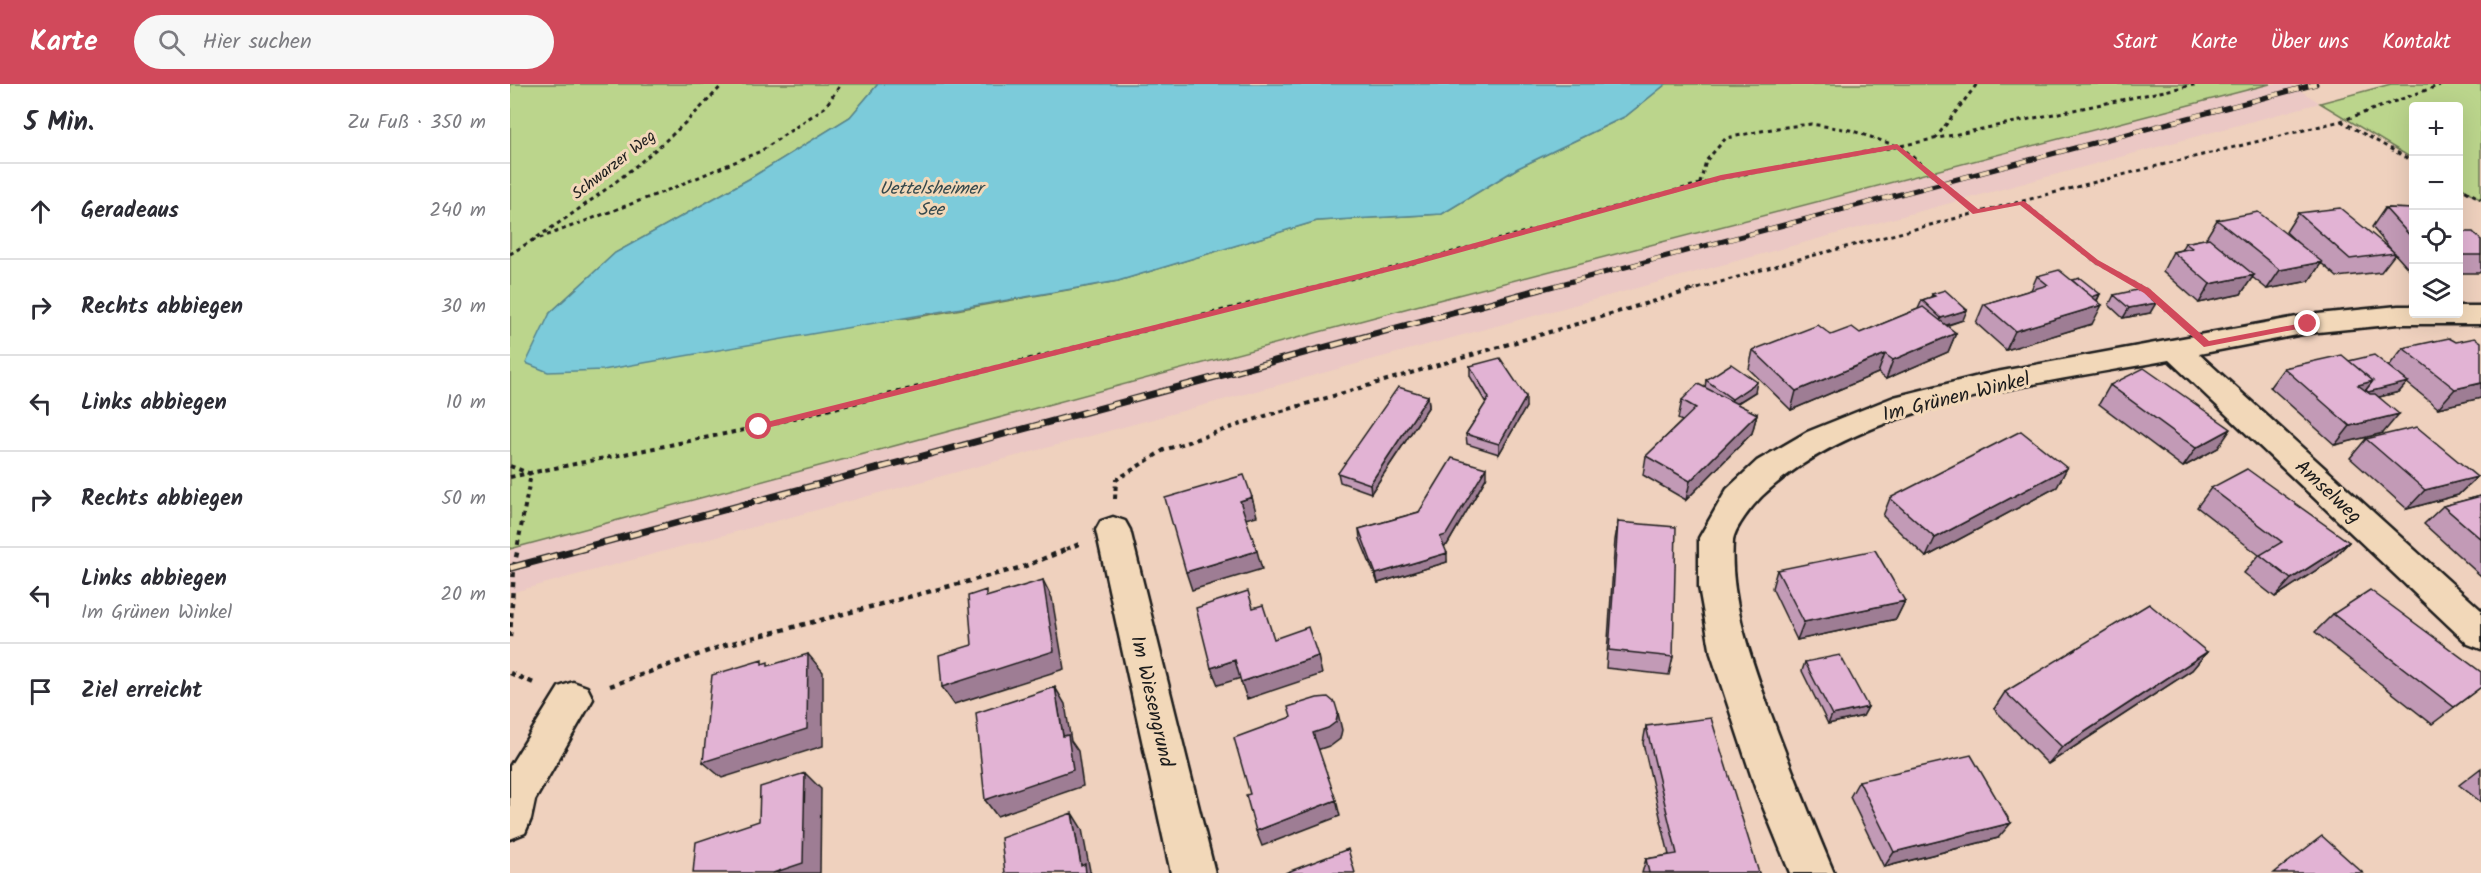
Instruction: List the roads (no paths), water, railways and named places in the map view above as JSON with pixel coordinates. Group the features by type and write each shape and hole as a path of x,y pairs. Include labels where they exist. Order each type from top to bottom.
{"street":[{"name":"Im Grünen Winkel","path":"1812,873 1776,787 1730,654 1717,587 1716,538 1739,498 1769,470 1818,440 1894,408 1991,383 2308,324 2398,315 2481,315"},
{"name":"Amselweg","path":"2192,347 2481,633"},
{"name":"Im Wiesengrund","path":"1113,530 1193,873"},
{"path":"510,819 515,795 573,699"}],"water":[{"name":"Uettelsheimer See","path":"878,84 1666,84 1626,116 1518,168 1442,214 1317,221 1118,281 603,370 548,372 526,363 550,313 615,253 749,179 850,117"}],"railway":[{"path":"1535,291 2316,84"},
{"path":"579,549 1541,289"},
{"path":"510,568 585,548"}]}
